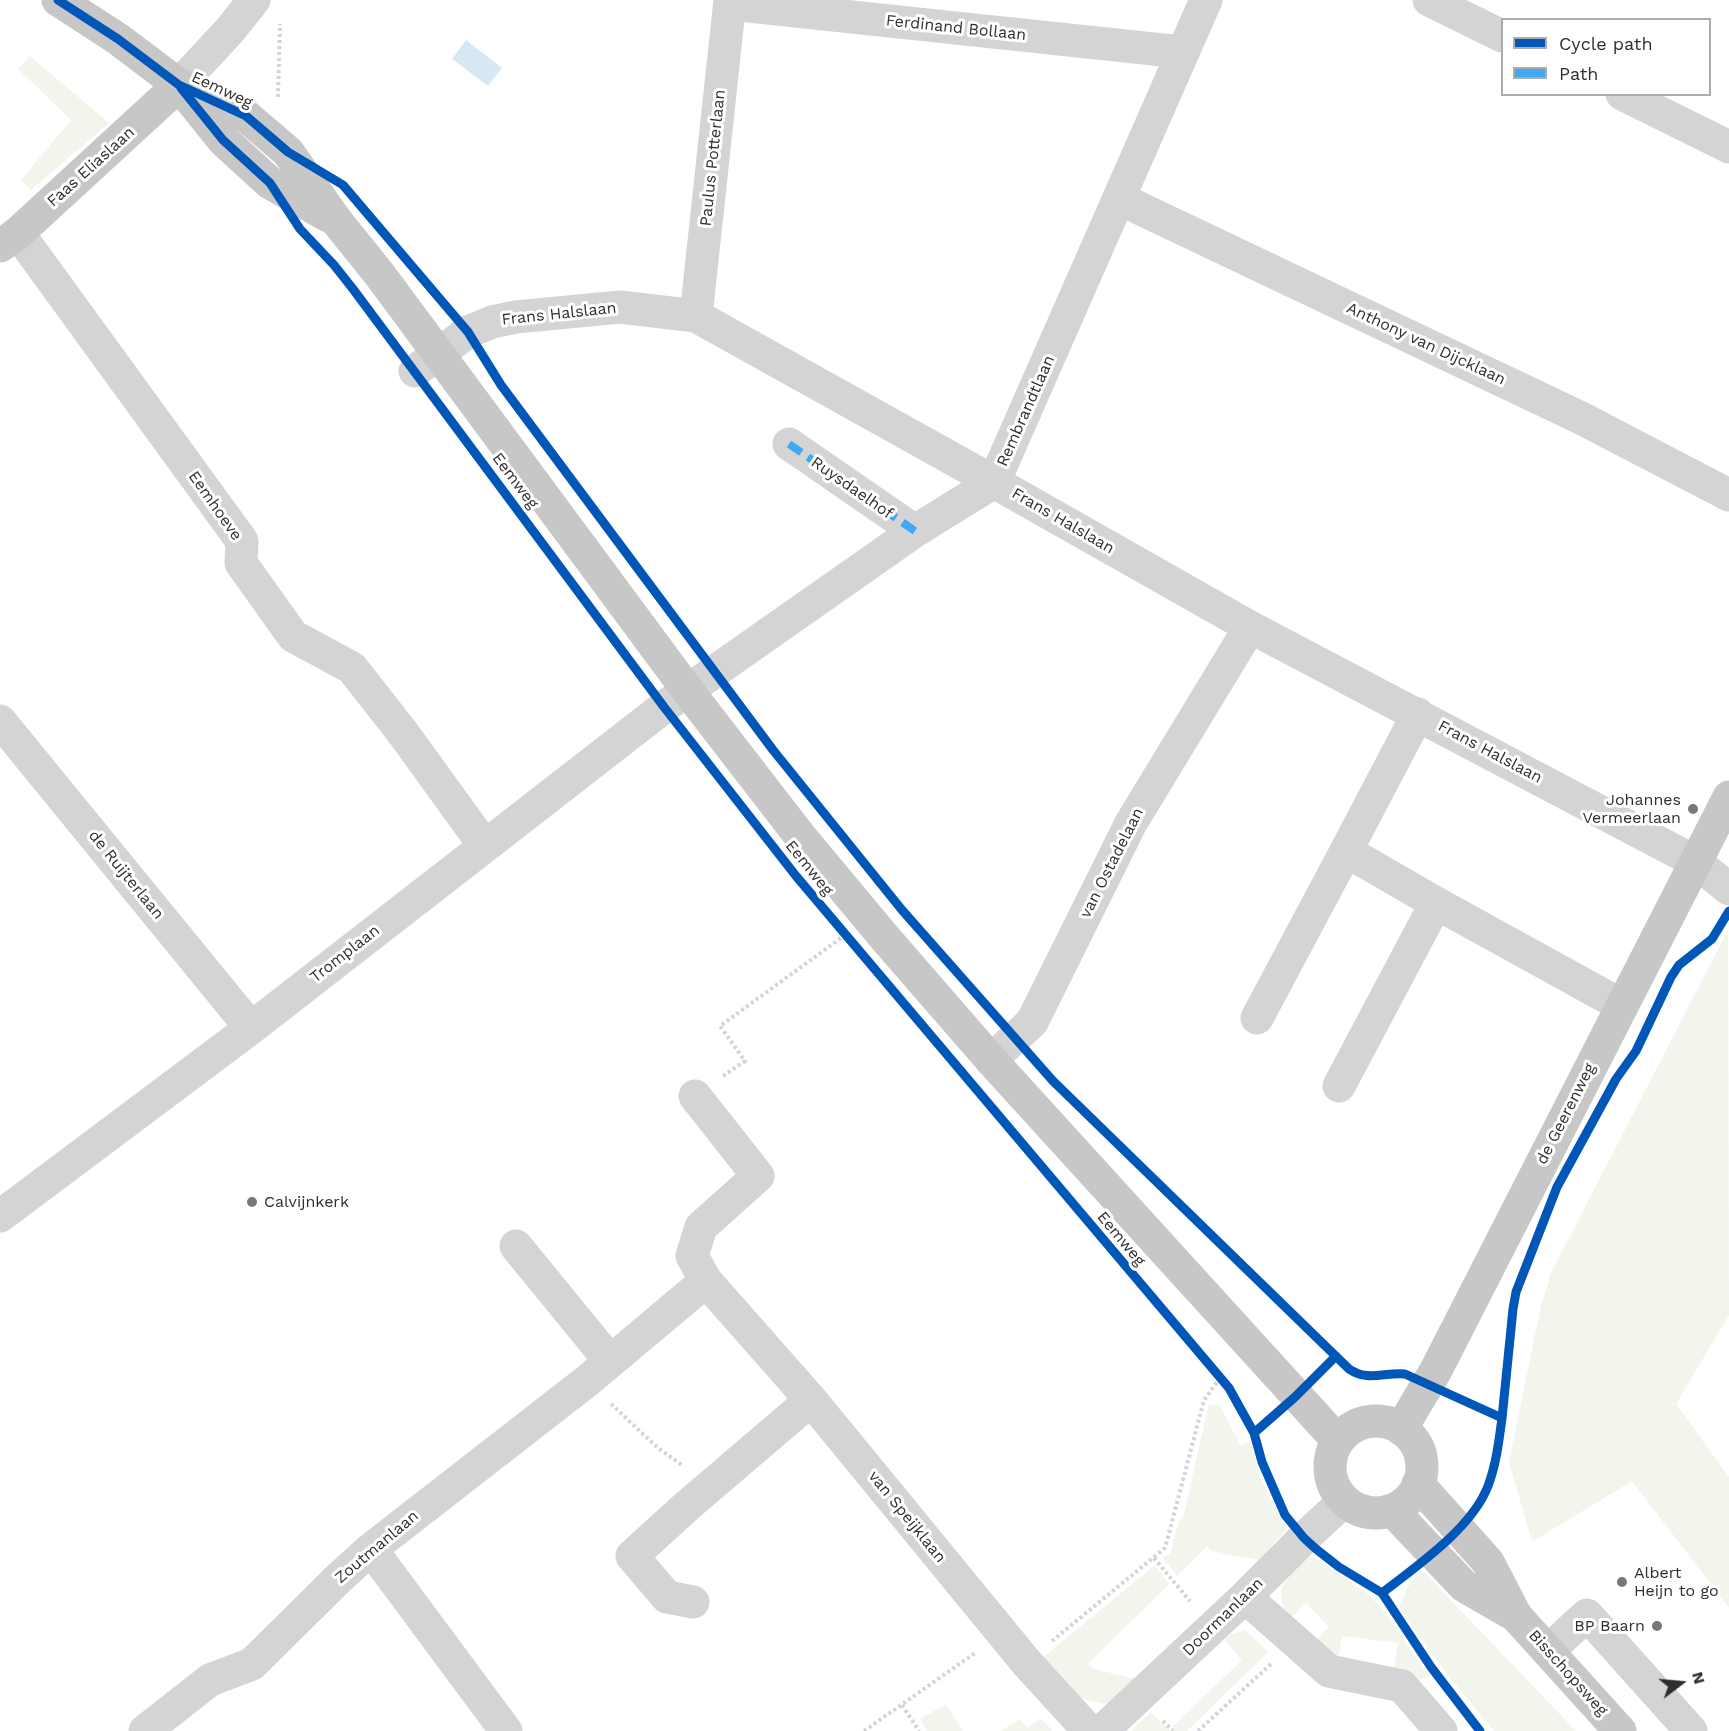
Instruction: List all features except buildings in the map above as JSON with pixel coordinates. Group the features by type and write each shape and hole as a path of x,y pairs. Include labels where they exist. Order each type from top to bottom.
{"main road":[{"path":"58,0 117,39 179,85"},
{"name":"Eemweg","path":"179,85 246,116 288,152 335,219 380,275 426,363 688,691 800,836 991,1060 1338,1441"},
{"name":"Eemweg","path":"179,85 223,140 270,183 335,219"},
{"name":"Faas Eliaslaan","path":"9,240 179,85"},
{"name":"de Geerenweg","path":"1401,1429 1436,1370 1729,797"},
{"path":"1367,1422 1385,1422 1401,1429 1412,1440 1419,1453 1421,1468 1418,1484 1412,1495 1404,1504 1392,1510 1376,1513 1359,1510 1344,1501 1336,1491 1331,1479 1332,1453 1338,1441 1350,1429 1367,1422"},
{"name":"Bisschopsweg","path":"1418,1484 1488,1562 1516,1616"},
{"name":"Bisschopsweg","path":"1392,1510 1464,1586 1516,1616 1620,1731"}],"street":[{"name":"Rembrandtlaan","path":"688,691 915,531 994,482 1206,0"},
{"path":"1429,0 1501,35"},
{"name":"Ferdinand Bollaan","path":"730,2 1182,52"},
{"name":"Paulus Potterlaan","path":"696,316 730,2"},
{"path":"179,85 230,30 265,8"},
{"path":"1626,96 1729,147"},
{"name":"Anthony van Dijcklaan","path":"1119,198 1581,418 1729,495"},
{"name":"Eemhoeve","path":"9,240 242,541 241,563 293,636 352,668 404,733 484,845"},
{"name":"Frans Halslaan","path":"426,363 468,332 492,322 516,317 620,307 696,316 1250,627 1696,862 1729,889"},
{"name":"Ruysdaelhof","path":"789,444 915,531"},
{"name":"van Ostadelaan","path":"991,1060 1032,1022 1131,823 1250,627"},
{"name":"Tromplaan","path":"0,1216 251,1028 484,845 688,691"},
{"path":"1257,1018 1418,714"},
{"name":"de Ruijterlaan","path":"5,738 251,1028"},
{"path":"1346,851 1621,1005"},
{"path":"1339,1086 1436,903"},
{"name":"van Speijklaan","path":"695,1096 758,1176 700,1227 692,1256 706,1281 811,1400 1026,1662 1089,1731"},
{"path":"516,1246 598,1371 706,1281"},
{"name":"Zoutmanlaan","path":"145,1731 210,1680 252,1664 371,1549 598,1371"},
{"path":"693,1602 667,1597 632,1556 811,1400"},
{"name":"Doormanlaan","path":"1102,1731 1344,1501"},
{"path":"371,1549 506,1731"},
{"path":"1245,1597 1329,1671 1402,1686 1441,1731"},
{"path":"1549,1650 1587,1615 1691,1731"}],"path":[{"path":"265,8 280,24 278,105 271,137"},
{"path":"837,927 852,945"},
{"path":"695,1096 745,1061 720,1026 844,936"},
{"path":"1212,1369 1228,1388"},
{"path":"598,1371 699,1496"},
{"path":"1026,1662 1165,1548 1204,1400 1220,1378"},
{"path":"1154,1558 1213,1627"},
{"path":"864,1731 1003,1634"},
{"path":"1198,1731 1295,1641"},
{"path":"902,1706 919,1731"}],"shaded area":[{"path":"466,40 502,68 488,86 452,59"},
{"path":"30,56 109,123 31,190 21,180 71,120 18,69"},
{"path":"1728,930 1729,1315 1676,1404 1729,1477 1729,1608 1632,1481 1532,1542 1509,1462 1541,1306 1551,1273"},
{"path":"1209,1404 1220,1406 1241,1446 1251,1441 1260,1478 1287,1529 1259,1560 1212,1551 1207,1546 1177,1576 1163,1558 1171,1553 1179,1520 1183,1518"},
{"path":"1309,1554 1368,1594 1386,1613 1429,1677 1419,1680 1393,1674 1398,1643 1342,1636 1338,1659 1313,1644 1329,1627 1306,1603 1290,1619 1281,1599 1284,1583"},
{"path":"1155,1565 1169,1584 1088,1664 1094,1669 1135,1679 1117,1700 1102,1704 1080,1698 1041,1659"},
{"path":"1421,1569 1576,1731 1494,1731 1450,1678 1399,1609 1407,1588"},
{"path":"1245,1630 1268,1652 1187,1731 1175,1731 1171,1728 1242,1660 1224,1640 1232,1634"},
{"path":"946,1704 963,1731 927,1731 920,1719"},
{"path":"1151,1712 1170,1731 1131,1731"},
{"path":"1040,1718 1052,1731 1000,1731 1020,1719 1028,1728"}],"marked path":[{"path":"789,444 915,531"}],"cycle path":[{"path":"58,0 118,39 179,85 246,116 288,152 343,185 468,332 501,385 773,750 902,910 1053,1081 1349,1369 1370,1376 1405,1374 1502,1418 1488,1486 1470,1517 1442,1545 1382,1593"},
{"path":"181,88 223,140 270,183 300,229 353,289 664,707 796,876 1229,1388 1254,1433 1262,1462 1285,1515 1316,1549 1339,1567 1382,1593 1431,1667 1480,1731"},
{"path":"1502,1418 1516,1292 1557,1187 1616,1079 1636,1051 1671,977 1679,965 1712,939 1729,911"},
{"path":"1254,1433 1295,1397 1336,1356"}],"place":[{"name":"Johannes Vermeerlaan","path":"1693,809"},
{"name":"Calvijnkerk","path":"252,1202"},
{"name":"Albert Heijn to go","path":"1622,1582"},
{"name":"BP Baarn","path":"1657,1626"}]}
